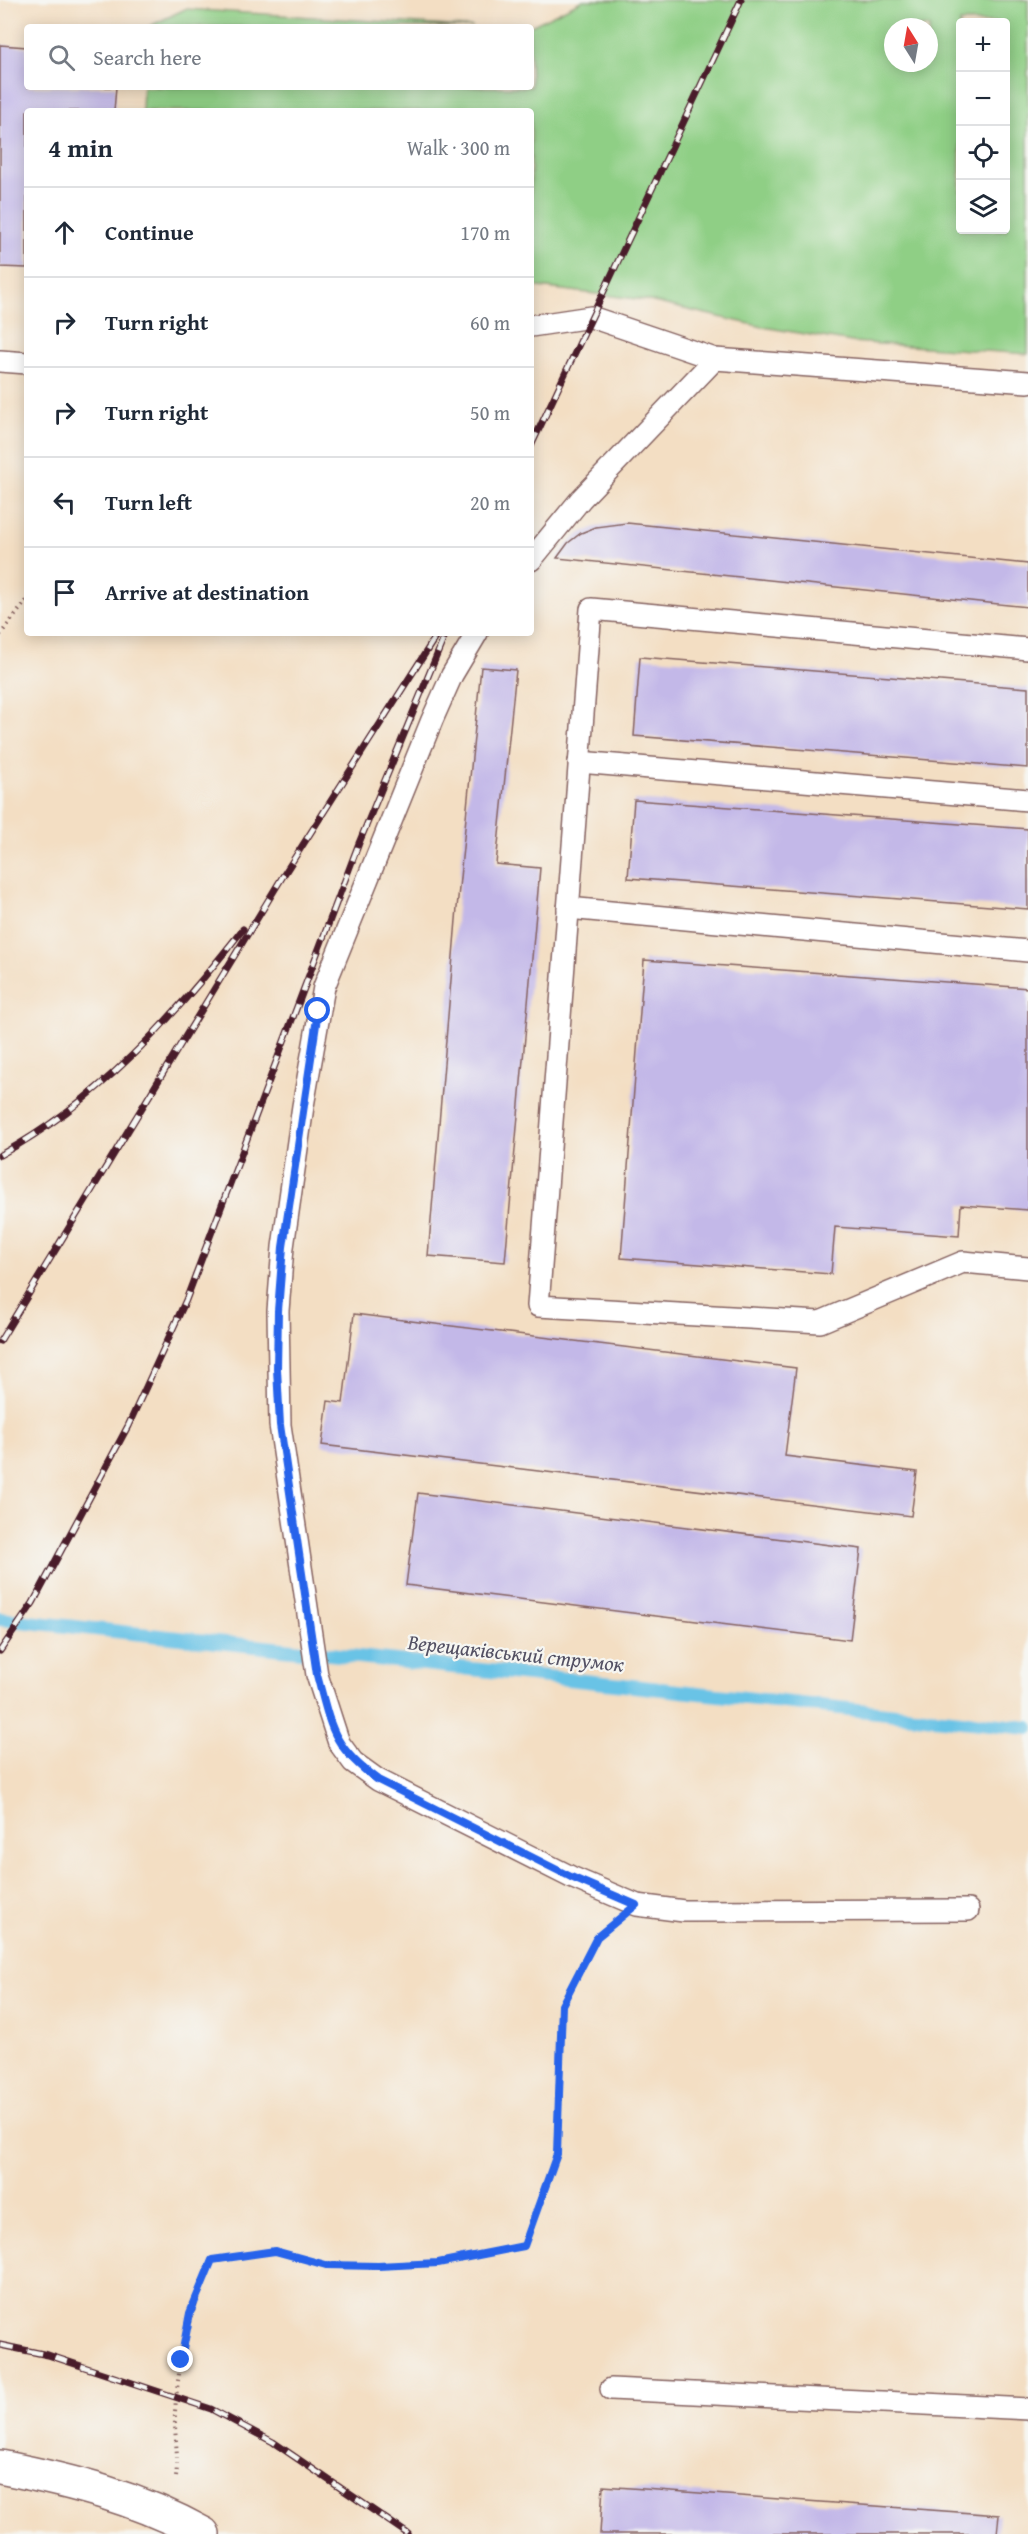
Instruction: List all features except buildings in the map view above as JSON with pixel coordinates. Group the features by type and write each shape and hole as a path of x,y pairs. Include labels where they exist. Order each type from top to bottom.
{"street":[{"path":"0,2467 104,2491 171,2517 203,2534"}],"lane":[{"path":"534,326 591,316 715,359 1028,382"},
{"path":"534,556 581,499 715,359"},
{"path":"0,361 24,363"},
{"path":"1028,649 591,609 538,1306 820,1322 963,1262 1028,1268"},
{"path":"475,636 452,675 427,731 336,954 318,1011 282,1257 278,1311 280,1425 317,1675 339,1743 353,1762 378,1780 571,1877 636,1905 703,1911 968,1910"},
{"path":"579,762 1028,800"},
{"path":"568,908 1028,951"},
{"path":"611,2389 1028,2409"}],"path":[{"path":"0,635 24,604"},
{"path":"177,2468 175,2414 181,2360 190,2313 212,2260 275,2251 326,2265 378,2266 438,2263 524,2246 557,2154 562,2005 597,1937 636,1905"}],"green space":[{"path":"583,0 1028,0 1028,354 852,342 763,327 645,300 534,286 534,108 142,108 143,90 534,90 534,24"},
{"path":"185,9 418,24 154,24"}],"waterway":[{"name":"Верещаківський струмок","path":"0,1619 1028,1728"}],"railway":[{"path":"534,440 741,0"},
{"path":"0,1341 283,876 436,636"},
{"path":"0,1651 33,1603 128,1426 186,1300 359,843 445,636"},
{"path":"0,1155 36,1134 70,1110 133,1055 190,994 243,929"},
{"path":"0,2345 48,2355 211,2409 273,2442 408,2534"}],"route":[{"path":"181,2360 190,2313 212,2260 275,2251 326,2265 378,2266 438,2263 524,2246 557,2154 562,2005 597,1937 636,1905 571,1877 378,1780 353,1762 339,1743 327,1712 317,1675 280,1425 277,1369 278,1311 283,1247 318,1011"}]}
